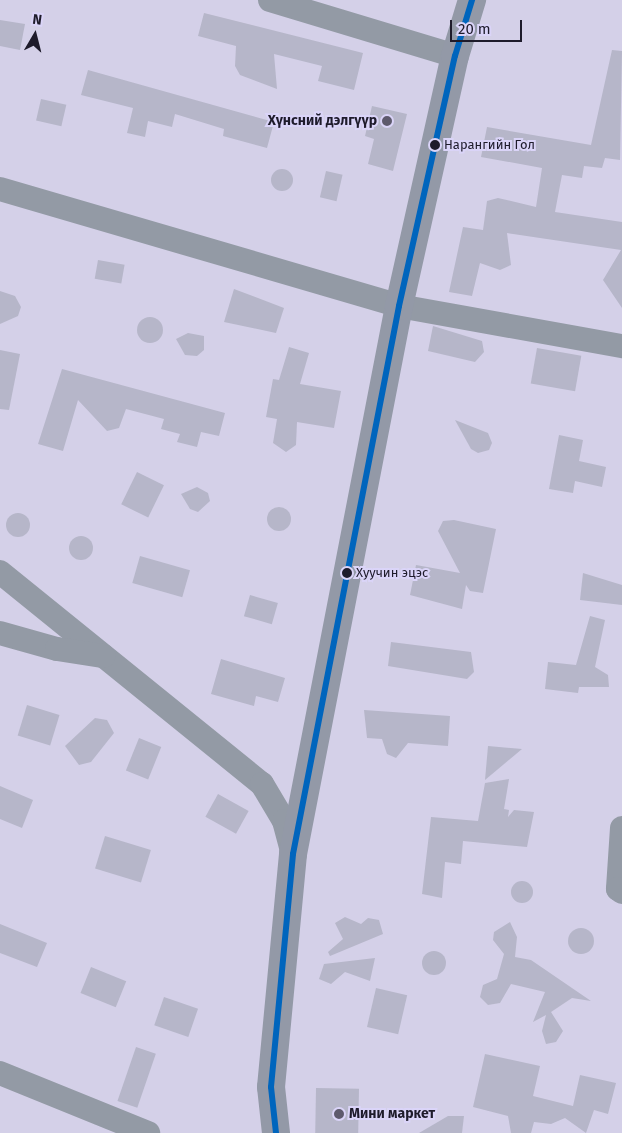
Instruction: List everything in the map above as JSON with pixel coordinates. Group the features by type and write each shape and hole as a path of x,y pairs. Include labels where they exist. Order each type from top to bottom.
{"main road":[{"path":"276,1133 271,1087 293,854 399,306 455,56 472,0"}],"street":[{"path":"270,0 455,56"},
{"path":"0,189 399,306 622,346"},
{"path":"0,572 262,784 284,821 293,854"},
{"path":"0,633 57,649 105,656"},
{"path":"622,828 618,889 622,892"},
{"path":"0,1073 148,1133"}],"building":[{"path":"204,13 363,53 354,90 318,81 322,66 274,54 277,89 240,75 235,66 236,46 198,36"},
{"path":"0,20 25,24 20,50 0,46"},
{"path":"612,50 622,51 620,160 605,158 602,168 584,166 582,178 562,175 555,212 622,222 622,308 603,280 621,250 507,233 511,265 500,270 480,263 472,296 449,292 463,227 483,230 487,201 498,198 536,207 542,168 481,157 487,127 591,145"},
{"path":"88,70 274,122 267,148 223,136 224,129 175,114 172,127 148,121 145,137 127,133 133,108 81,95"},
{"path":"41,99 66,105 61,126 36,120"},
{"path":"372,106 407,114 393,171 368,164 374,139 365,136"},
{"path":"282,169 292,176 293,180 286,190 282,191 272,184 271,180 278,170"},
{"path":"326,171 343,175 336,201 320,197"},
{"path":"98,260 125,265 121,283 95,279"},
{"path":"234,289 284,308 276,333 224,322"},
{"path":"0,291 15,296 21,307 18,316 0,324"},
{"path":"150,317 159,321 163,330 159,339 150,343 141,339 137,330 141,321"},
{"path":"433,326 482,341 484,352 475,362 428,351"},
{"path":"188,333 204,336 204,350 197,356 185,355 176,339"},
{"path":"289,347 309,353 300,384 341,391 334,428 297,422 296,445 286,452 273,443 277,419 266,417 273,379 279,380"},
{"path":"537,348 581,356 575,391 531,383"},
{"path":"0,350 20,354 9,410 0,409"},
{"path":"62,369 225,413 219,436 201,432 197,447 177,442 180,434 161,429 164,419 126,409 119,428 107,431 78,400 63,451 38,444"},
{"path":"455,420 488,433 492,443 489,450 478,453 471,449"},
{"path":"559,435 583,440 579,461 606,467 602,487 575,481 573,493 549,489"},
{"path":"137,472 164,485 148,518 121,504"},
{"path":"197,487 208,493 210,501 198,512 190,509 181,494"},
{"path":"279,507 288,510 291,519 288,528 279,531 270,528 267,519 270,510"},
{"path":"18,513 27,516 30,525 27,534 18,537 9,534 6,525 9,516"},
{"path":"454,520 496,529 483,593 470,591 466,585 462,609 410,595 416,565 460,573 438,531 443,521"},
{"path":"81,536 90,539 93,548 90,557 81,560 72,557 69,548 72,539"},
{"path":"140,556 190,570 182,597 132,583"},
{"path":"583,573 622,585 622,605 580,600"},
{"path":"250,595 278,603 272,624 244,616"},
{"path":"590,616 605,620 595,667 608,675 609,687 579,687 578,693 545,689 548,662 576,665"},
{"path":"391,642 471,652 474,672 467,679 388,666"},
{"path":"221,659 285,678 278,702 256,696 254,706 211,694"},
{"path":"27,705 60,715 50,746 18,736"},
{"path":"364,710 450,716 448,746 408,743 396,758 387,754 382,739 367,738"},
{"path":"95,718 107,720 114,733 91,762 79,765 65,746"},
{"path":"139,738 161,747 148,779 126,770"},
{"path":"488,746 522,749 485,780"},
{"path":"509,779 504,809 509,810 508,817 514,810 534,812 527,847 463,841 461,864 445,862 442,898 422,894 431,817 478,821 485,783"},
{"path":"0,786 33,800 22,828 0,819"},
{"path":"218,794 249,811 236,834 205,817"},
{"path":"105,836 151,850 141,883 95,869"},
{"path":"522,881 530,884 533,892 530,900 522,903 514,900 511,892 514,884"},
{"path":"345,917 361,924 368,918 379,920 383,934 330,956 328,952 343,939 335,923"},
{"path":"510,922 517,937 515,957 531,960 591,1001 572,998 551,1012 563,1031 556,1042 546,1044 542,1031 546,1015 533,1022 545,992 511,984 500,1003 488,1005 480,997 483,985 497,979 504,954 493,940 494,932"},
{"path":"0,924 47,943 37,967 0,953"},
{"path":"581,928 590,932 594,941 590,950 581,954 572,950 568,941 572,932"},
{"path":"434,951 443,954 446,963 443,972 434,975 425,972 422,963 425,954"},
{"path":"375,958 370,981 345,972 331,984 319,979 324,964"},
{"path":"91,967 126,981 116,1007 81,993"},
{"path":"376,988 407,995 398,1034 367,1027"},
{"path":"164,997 198,1009 188,1037 154,1025"},
{"path":"136,1047 156,1054 137,1108 117,1101"},
{"path":"485,1054 540,1066 533,1096 573,1106 580,1075 616,1083 608,1114 594,1110 586,1133 565,1118 551,1124 534,1122 531,1133 511,1133 508,1116 473,1107"},
{"path":"316,1088 359,1089 358,1133 315,1133"},
{"path":"448,1116 464,1116 462,1133 419,1133"}],"transit line":[{"path":"276,1133 271,1087 293,854 399,306 455,56 472,0"}],"place":[{"name":"Хүнсний дэлгүүр","path":"387,121"},
{"name":"Нарангийн Гол","path":"435,145"},
{"name":"Хуучин эцэс","path":"347,573"},
{"name":"Мини маркет","path":"339,1114"}]}
